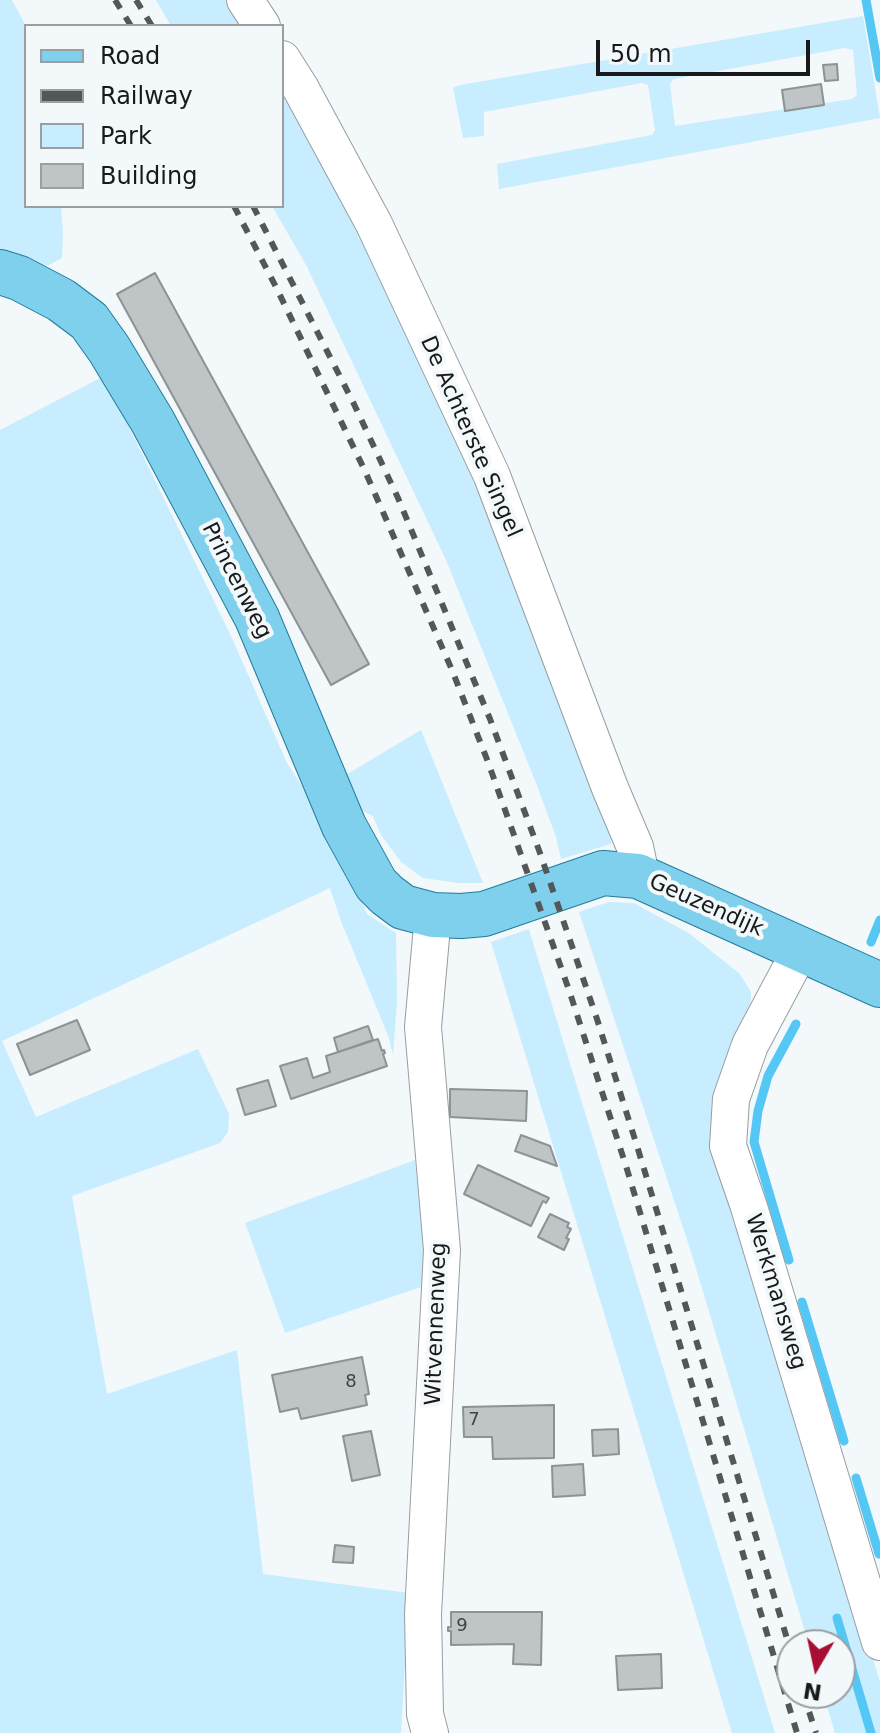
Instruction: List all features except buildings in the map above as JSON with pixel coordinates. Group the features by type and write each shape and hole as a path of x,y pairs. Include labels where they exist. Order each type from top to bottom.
{"main road":[{"name":"Princenweg","path":"0,272 19,278 61,300 89,321 109,349 153,422 257,618 344,826 376,884 403,907 433,915"},
{"name":"Geuzendijk","path":"433,915 484,914 603,873 638,876 880,985"}],"street":[{"path":"245,0 261,24"},
{"name":"De Achterste Singel","path":"284,62 374,224 492,476 635,847 638,876"},
{"name":"Witvennenweg","path":"430,1733 425,1714 423,1614 442,1250 423,1027 433,915"},
{"name":"Werkmansweg","path":"801,949 750,1045 731,1099 728,1146 880,1642"}],"green space":[{"path":"0,0 12,0 25,24 24,208 61,208 62,258 49,265 30,266 0,251"},
{"path":"156,0 231,0 246,24 170,24"},
{"path":"863,16 880,118 499,189 497,164 652,135 655,130 648,85 642,83 484,112 484,136 463,138 453,88","holes":["845,48 853,50 857,95 852,99 675,126 670,84 674,79"]},
{"path":"284,95 358,232 460,441 611,835 611,844 561,859 536,783 446,560 306,265 273,208 284,208"},
{"path":"104,376 231,636 287,763 325,821 367,914 396,933 397,1000 393,1055 330,888 2,1041 36,1117 198,1049 229,1114 228,1132 220,1143 72,1196 107,1394 237,1350 263,1574 409,1593 401,1733 0,1733 0,430"},
{"path":"421,730 483,883 423,878 401,862 381,835 373,816 350,805 339,779"},
{"path":"609,902 634,903 690,934 740,974 751,992 717,1143 880,1682 880,1733 835,1733 828,1709 856,1709 856,1629 804,1629 692,1255 579,912"},
{"path":"529,929 775,1733 732,1733 491,942"},
{"path":"415,1160 424,1286 285,1333 245,1223"}],"waterway":[{"path":"866,0 880,78"},
{"path":"871,942 880,920"},
{"path":"789,1260 754,1142 758,1111 768,1076 796,1024"},
{"path":"802,1302 844,1441"},
{"path":"856,1478 879,1554"},
{"path":"837,1618 871,1733"}],"railway":[{"path":"115,0 130,24"},
{"path":"136,0 151,24"},
{"path":"235,208 365,471 452,670 488,762 569,990 626,1166 797,1733"},
{"path":"254,208 398,498 490,719 540,853 637,1146 784,1629"},
{"path":"808,1709 816,1733"}]}
